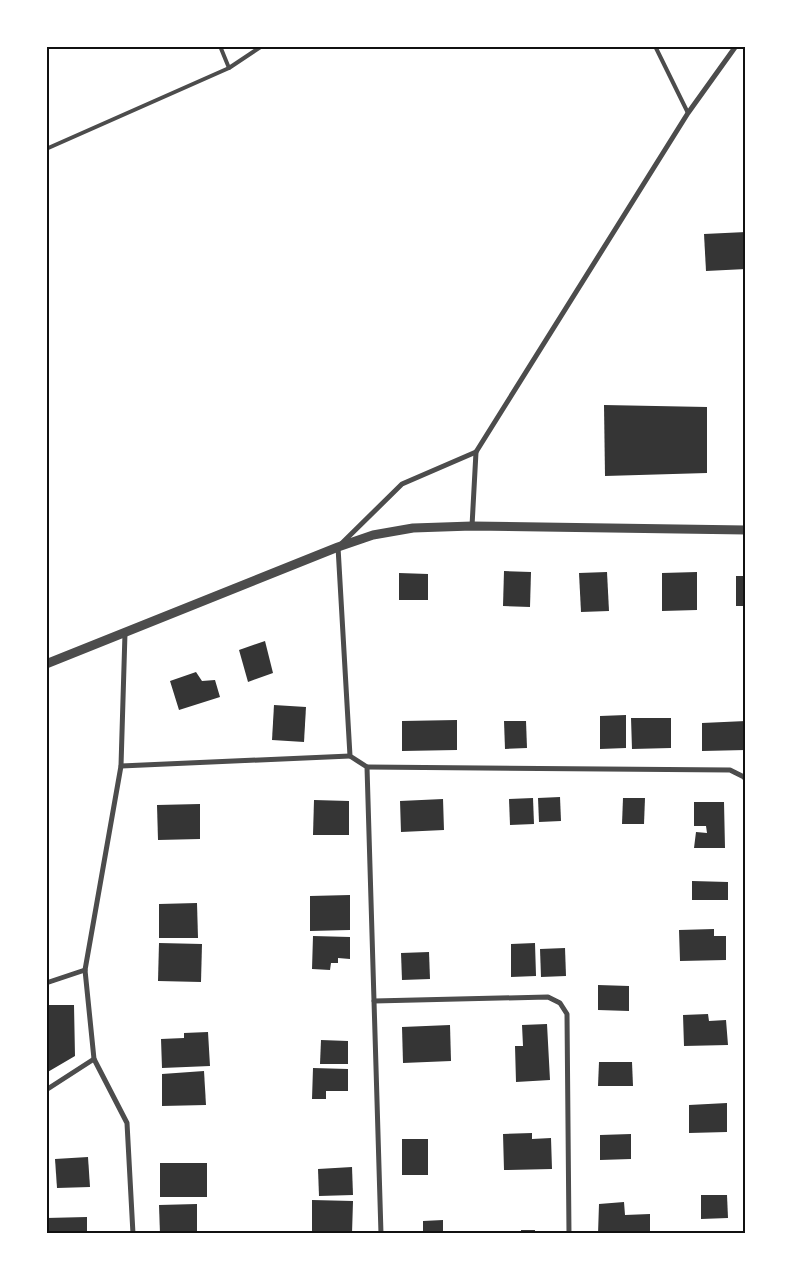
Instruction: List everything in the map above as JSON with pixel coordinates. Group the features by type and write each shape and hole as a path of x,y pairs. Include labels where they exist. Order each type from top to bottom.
{"street":[{"path":"472,526 476,452 688,113 736,46"},
{"path":"350,756 338,547 402,484 476,452"},
{"path":"46,664 338,547 373,535 413,528 472,526 746,530"},
{"path":"125,633 122,766 85,970 94,1059 127,1123 133,1234"},
{"path":"122,766 350,756 366,767 730,770 746,780"},
{"path":"366,767 381,1234"},
{"path":"46,983 85,970"},
{"path":"374,1001 548,998 560,1003 567,1014 569,1234"},
{"path":"46,1090 94,1059"}],"lane":[{"path":"220,46 229,68"},
{"path":"46,149 229,68 262,46"},
{"path":"654,46 688,113"}],"building":[{"path":"746,232 746,269 706,271 704,234"},
{"path":"604,405 707,407 707,473 605,476"},
{"path":"504,571 531,572 530,607 503,606"},
{"path":"607,572 609,611 581,612 579,573"},
{"path":"697,572 697,610 662,611 662,573"},
{"path":"399,573 428,574 428,600 399,600"},
{"path":"736,576 746,576 746,606 736,606"},
{"path":"265,641 273,673 248,682 239,650"},
{"path":"196,672 202,681 215,680 220,697 179,710 170,681"},
{"path":"274,705 306,707 304,742 272,740"},
{"path":"626,715 626,748 600,749 600,716"},
{"path":"631,718 671,718 671,748 632,749"},
{"path":"457,720 457,750 402,751 402,721"},
{"path":"504,721 526,721 527,748 505,749"},
{"path":"746,721 746,750 702,751 702,723"},
{"path":"560,797 561,821 539,822 538,798"},
{"path":"533,798 534,824 510,825 509,799"},
{"path":"623,798 645,798 644,824 622,824"},
{"path":"443,799 444,830 401,832 400,801"},
{"path":"314,800 349,801 349,835 313,835"},
{"path":"694,802 724,802 725,848 694,848 696,832 707,833 706,826 694,826"},
{"path":"200,804 200,839 158,840 157,805"},
{"path":"692,881 728,882 728,900 692,900"},
{"path":"350,895 350,930 310,931 310,896"},
{"path":"197,903 198,938 159,938 159,904"},
{"path":"714,929 714,936 726,936 726,960 680,961 679,930"},
{"path":"313,936 350,937 350,959 338,958 338,963 331,963 330,970 312,969"},
{"path":"159,943 202,944 201,982 158,981"},
{"path":"535,943 536,976 511,977 511,944"},
{"path":"565,948 566,976 541,977 540,949"},
{"path":"429,952 430,979 402,980 401,953"},
{"path":"598,985 629,986 629,1011 598,1010"},
{"path":"48,1005 74,1005 75,1056 46,1073 46,1044 49,1043"},
{"path":"708,1014 709,1021 726,1020 728,1045 684,1046 683,1015"},
{"path":"547,1024 550,1080 516,1082 515,1046 523,1046 522,1025"},
{"path":"450,1025 451,1061 403,1063 402,1027"},
{"path":"208,1032 210,1066 162,1068 161,1039 184,1038 184,1033"},
{"path":"321,1040 348,1041 348,1064 320,1064"},
{"path":"599,1062 632,1062 633,1086 598,1086"},
{"path":"313,1068 348,1069 348,1091 326,1091 326,1099 312,1099"},
{"path":"204,1071 206,1105 162,1106 162,1074"},
{"path":"727,1103 727,1132 689,1133 689,1105"},
{"path":"532,1133 532,1139 551,1138 552,1169 504,1170 503,1134"},
{"path":"631,1134 631,1159 600,1160 600,1135"},
{"path":"402,1139 428,1139 428,1175 402,1175"},
{"path":"88,1157 90,1187 57,1188 55,1159"},
{"path":"160,1163 207,1163 207,1197 160,1197"},
{"path":"352,1167 353,1195 319,1196 318,1169"},
{"path":"701,1195 727,1195 728,1218 701,1219"},
{"path":"312,1200 353,1201 352,1234 312,1234"},
{"path":"624,1202 625,1215 650,1214 650,1234 598,1234 599,1204"},
{"path":"197,1204 197,1234 160,1234 159,1205"},
{"path":"87,1217 87,1234 46,1234 46,1218"},
{"path":"443,1220 443,1234 402,1234 402,1231 423,1231 423,1221"},
{"path":"521,1230 535,1230 535,1234 521,1234"}]}
